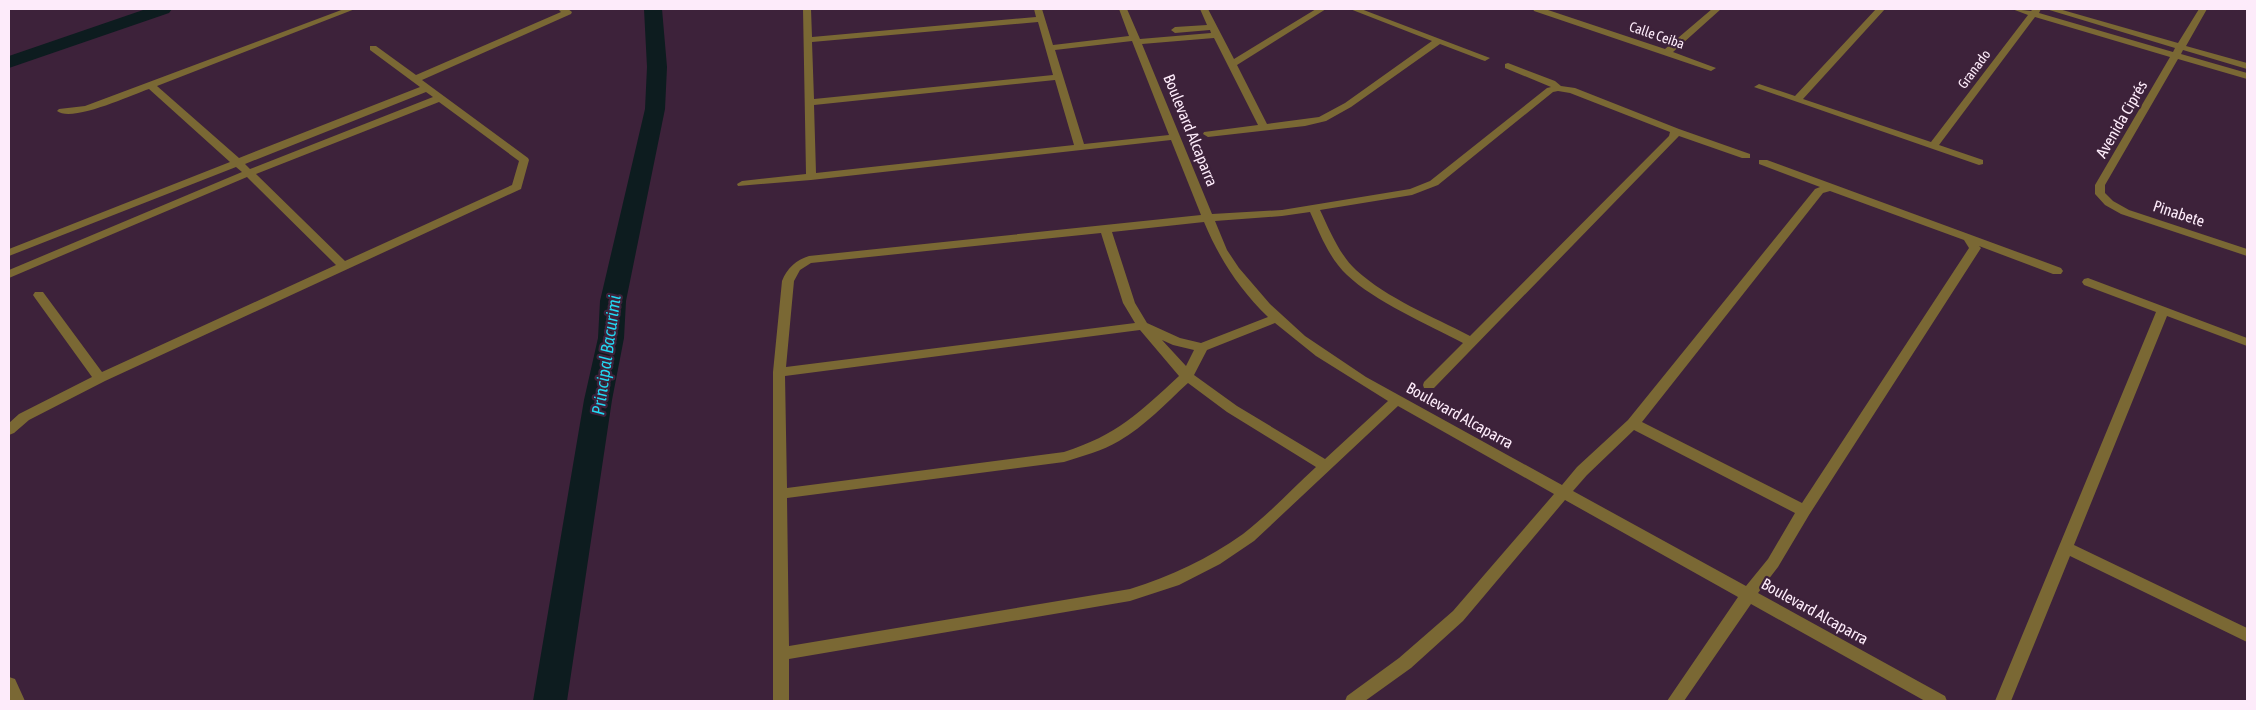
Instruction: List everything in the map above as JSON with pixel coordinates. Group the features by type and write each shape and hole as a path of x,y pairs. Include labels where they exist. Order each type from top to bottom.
{"street":[{"path":"62,111 86,109 351,9"},
{"path":"415,79 568,12 562,9"},
{"path":"807,9 811,102 811,177"},
{"name":"Boulevard Alcaparra","path":"1123,9 1221,250 1236,275 1276,318 1302,342 1330,362 1397,400 1939,701"},
{"path":"1204,9 1264,128"},
{"path":"1232,64 1322,9"},
{"path":"1354,9 1485,58"},
{"path":"1666,53 1717,9"},
{"path":"1796,99 1881,9"},
{"path":"2016,9 2035,11 2178,51 2247,66"},
{"path":"2050,9 2247,76"},
{"name":"Avenida Ciprés","path":"2104,198 2100,194 2100,185 2203,9"},
{"name":"Calle Ceiba","path":"1545,10 1711,68"},
{"name":"Granado","path":"1933,146 2035,11"},
{"path":"809,40 1040,14 1080,147"},
{"path":"1050,48 1215,31"},
{"path":"1208,134 1305,123 1322,119 1348,105 1439,41"},
{"path":"9,430 24,417 100,378 517,186 524,160 373,48"},
{"path":"1508,66 1552,83 1558,88"},
{"path":"811,102 1059,76"},
{"path":"150,85 249,173 342,266"},
{"path":"1759,87 1979,162"},
{"path":"9,252 426,88"},
{"path":"781,701 779,372 788,281 790,273 798,265 809,260 1105,228 1282,213 1412,192 1434,183 1550,90 1558,88 1572,90 1675,131 1746,156"},
{"path":"9,274 249,173 440,98"},
{"path":"1428,385 1674,137 1675,131"},
{"path":"742,184 1174,137"},
{"path":"1763,162 1959,234 1969,240 1984,243 2057,271"},
{"path":"1353,701 1405,663 1458,616 1582,471 1633,423 1819,191 1830,187"},
{"name":"Pinabete","path":"2104,198 2125,212 2247,252"},
{"path":"1314,208 1330,244 1351,272 1385,296 1472,342"},
{"path":"1105,228 1129,303 1143,326 1187,376 1232,409 1326,466"},
{"path":"1674,701 1773,563 1804,511 1975,248 1969,240"},
{"path":"2088,282 2247,342"},
{"path":"39,295 100,378"},
{"path":"2004,701 2163,310"},
{"path":"779,372 1143,326 1177,342 1202,346 1276,318"},
{"path":"780,494 1064,457 1095,447 1115,437 1143,417 1187,376 1202,346"},
{"path":"781,654 1130,595 1174,580 1215,560 1249,537 1397,400"},
{"path":"1633,423 1804,511"},
{"path":"2066,548 2247,635"},
{"path":"9,684 18,701"}],"waterway":[{"path":"9,62 163,9"},
{"name":"Principal Bacurimi","path":"550,701 598,400 611,338 613,301 655,109 657,67 653,9"}]}
